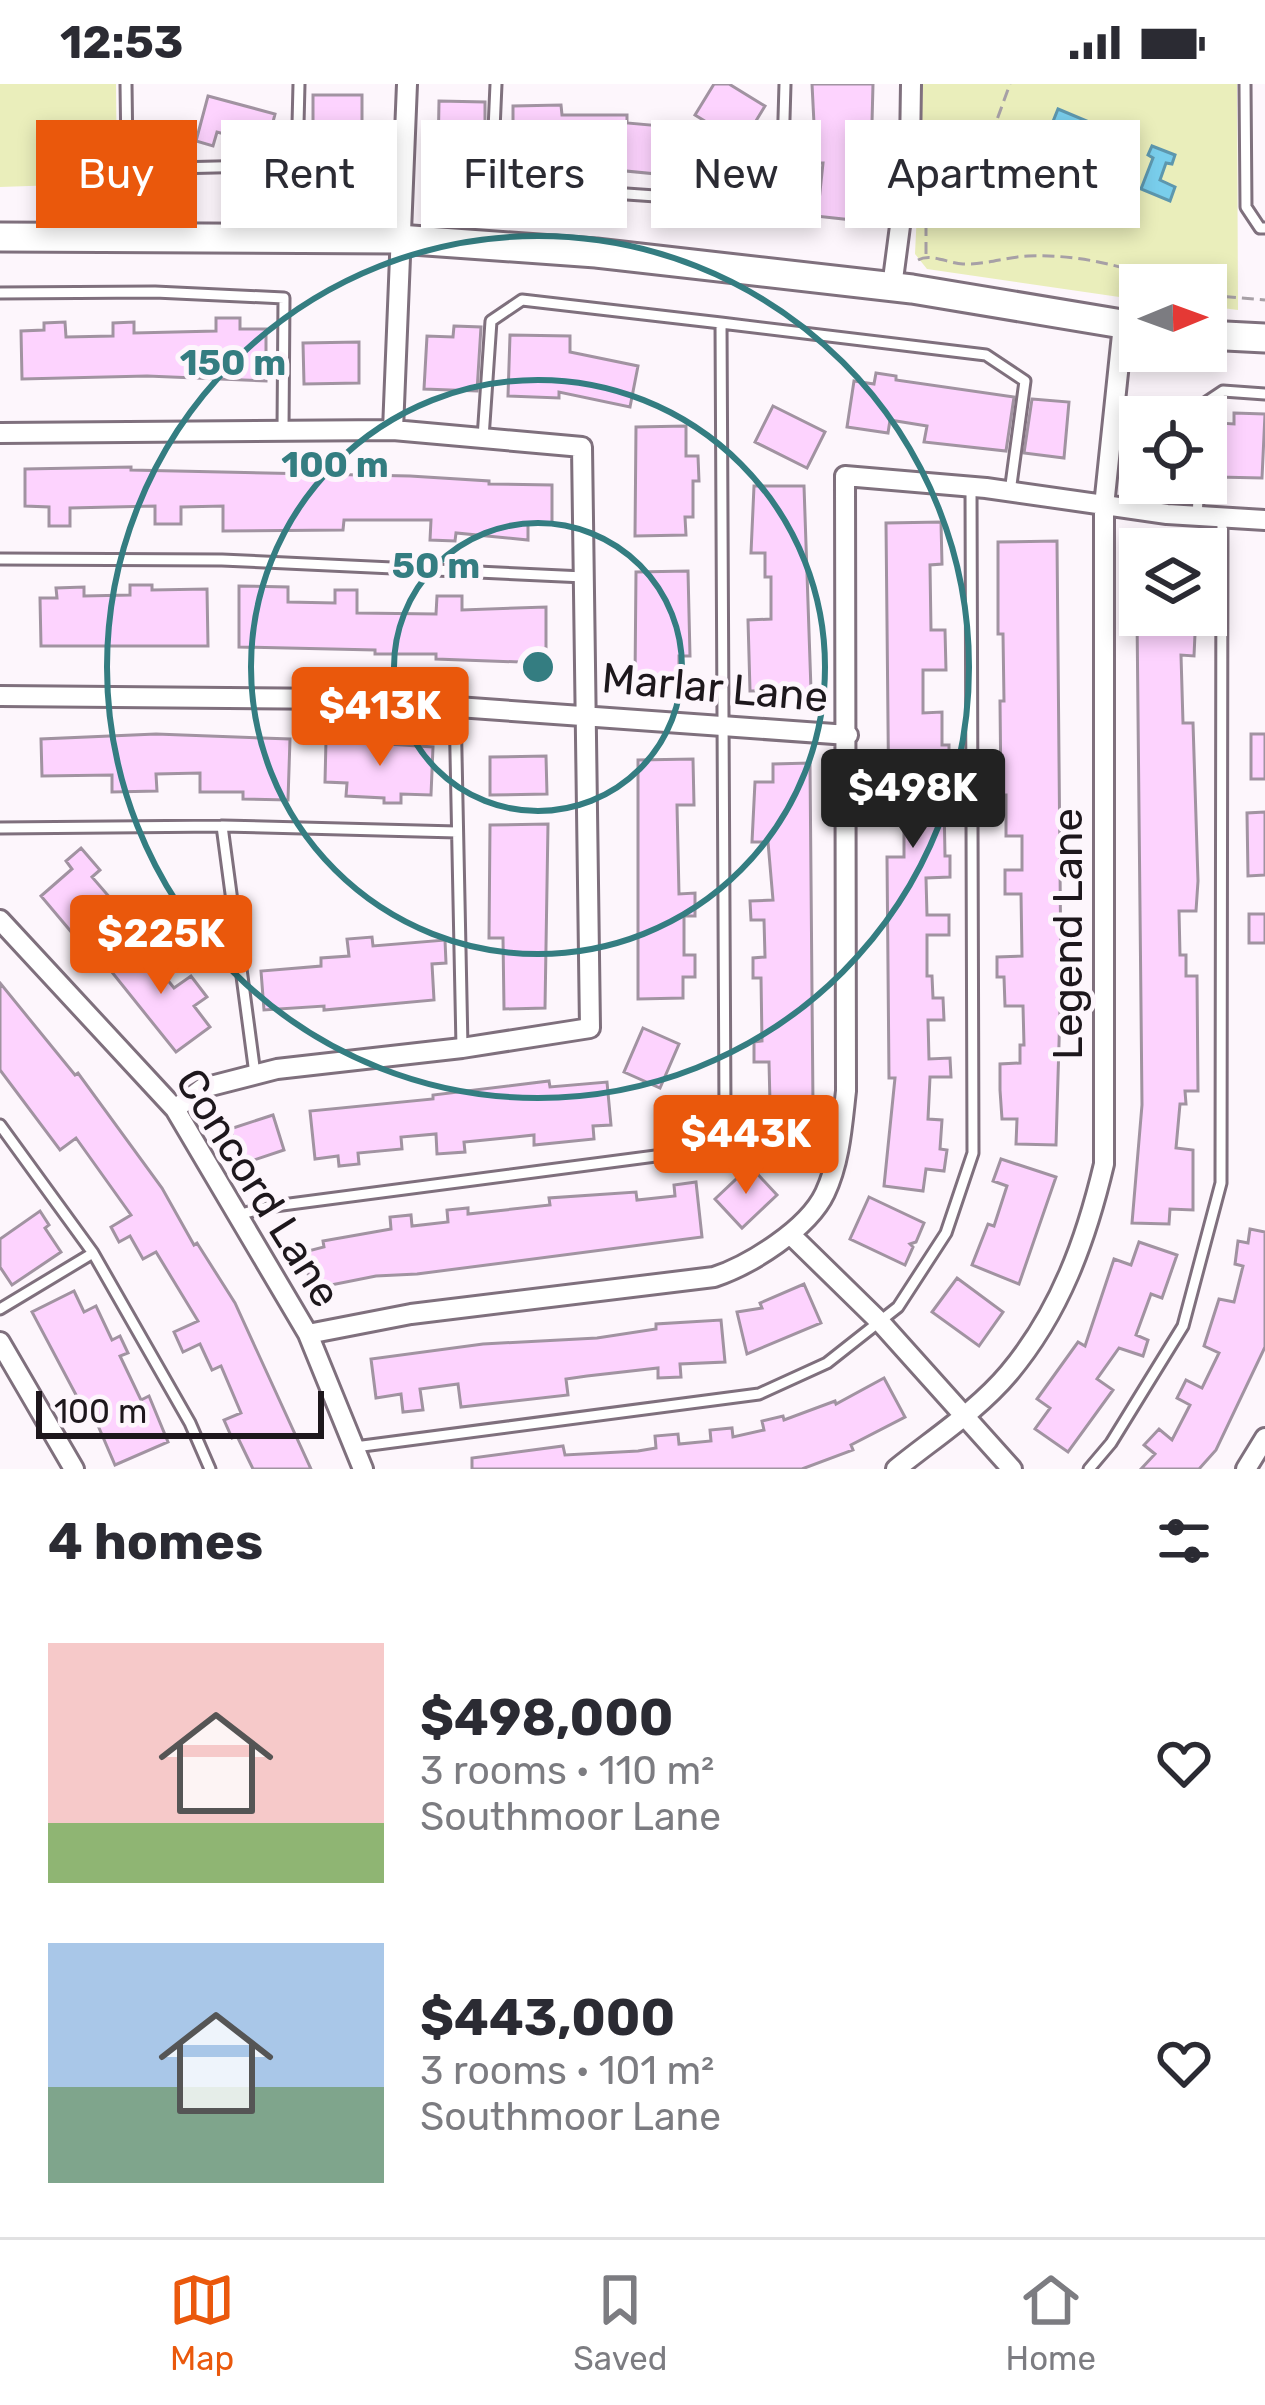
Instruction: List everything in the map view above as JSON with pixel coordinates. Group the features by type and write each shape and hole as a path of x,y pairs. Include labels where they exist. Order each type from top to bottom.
{"street":[{"path":"392,430 406,84"},
{"path":"892,287 910,150 911,84"},
{"path":"0,237 398,239 596,253 892,287 1119,324"},
{"path":"1227,335 1265,338"},
{"name":"Legend Lane","path":"896,1469 1008,1374 1061,1294 1083,1244 1104,1164 1104,506 1125,372"},
{"path":"0,433 392,430 582,447 590,1028 255,1074 203,1088 176,1109"},
{"path":"308,1334 411,1314 714,1277 738,1269 790,1234 824,1197 840,1148 846,1091 845,476 1265,520"},
{"name":"Marlar Lane","path":"0,697 345,699 848,735"},
{"name":"Concord Lane","path":"0,920 176,1109 308,1334 363,1469"},
{"path":"790,1234 881,1323 1012,1469"},
{"path":"0,1342 74,1469"},
{"path":"1246,1469 1265,1438"}],"lane":[{"path":"126,84 127,156 134,169 297,165 299,84"},
{"path":"496,84 494,153 511,186 770,204 782,187 785,84"},
{"path":"1245,84 1246,207 1260,228 1265,228"},
{"path":"0,293 155,292 284,298 283,430"},
{"path":"483,439 491,321 522,300 986,355 1025,381 1010,492"},
{"path":"238,1215 267,1207 686,1152 716,1136 725,1110 721,323"},
{"path":"1216,396 1223,391 1265,394"},
{"path":"354,1447 759,1394 827,1363 881,1323 898,1306 946,1233 973,1153 971,487"},
{"path":"1197,516 1198,504"},
{"path":"1089,1469 1111,1443 1183,1326 1221,1183 1222,518"},
{"path":"0,560 222,560 584,577"},
{"path":"455,705 462,1048"},
{"path":"0,828 222,826 457,832"},
{"path":"222,826 255,1074"},
{"path":"0,1125 92,1253 190,1423 210,1469"},
{"path":"0,1309 92,1253"}],"path":[{"path":"926,256 926,213 931,200 989,139 1010,84"},
{"path":"916,261 926,256 965,264 1064,257 1119,266"},
{"path":"1227,297 1265,300"}],"green space":[{"path":"0,84 116,84 116,120 36,120 36,186 0,187"},
{"path":"923,84 1237,84 1238,310 1227,309 1227,264 1119,264 1119,297 927,269 915,254 916,228 1140,228 1140,120 921,120"}],"water":[{"path":"1058,109 1084,120 1054,120"},
{"path":"1152,146 1175,155 1172,164 1166,163 1160,180 1175,187 1170,201 1141,189 1153,158 1148,155"}],"building":[{"path":"714,84 729,84 765,106 757,120 703,120 695,115"},
{"path":"812,84 873,84 872,120 845,120 845,219 821,217 821,120 814,120"},
{"path":"313,95 362,95 362,120 313,120"},
{"path":"208,96 275,114 273,120 221,120 221,133 217,132 213,146 197,137"},
{"path":"439,101 485,102 485,120 439,120"},
{"path":"561,105 562,115 627,115 627,120 513,120 513,106"},
{"path":"627,123 651,125 651,173 627,171"},
{"path":"216,318 240,318 240,329 266,329 266,381 147,376 22,379 21,331 44,330 44,323 65,322 66,337 113,336 113,323 134,322 134,333 216,331"},
{"path":"454,326 481,327 477,391 424,389 427,336 453,337"},
{"path":"510,335 570,336 570,352 638,366 630,407 559,392 559,398 508,396"},
{"path":"359,342 359,383 304,384 303,343"},
{"path":"876,373 1014,397 1006,451 924,442 927,426 890,420 888,433 847,427 854,381 874,384"},
{"path":"1032,399 1069,402 1064,458 1024,453"},
{"path":"773,406 825,432 807,468 755,442"},
{"path":"1234,413 1265,414 1262,478 1227,477 1227,424 1234,424"},
{"path":"686,426 686,456 698,456 699,481 693,481 693,517 685,517 686,535 635,536 636,427"},
{"path":"131,467 552,485 552,523 528,523 528,540 456,533 455,541 430,540 431,520 344,520 343,530 223,531 223,506 181,507 181,524 155,524 155,506 70,508 70,526 49,526 49,507 25,506 25,469"},
{"path":"754,486 804,486 811,690 750,691 748,620 771,619 771,577 765,577 765,553 751,553"},
{"path":"941,522 942,564 930,565 931,630 945,630 946,670 923,670 923,713 942,712 942,745 949,745 949,765 926,765 927,800 944,800 950,877 926,878 927,915 949,915 949,935 927,935 927,976 932,976 933,998 943,998 944,1020 928,1020 929,1059 950,1058 951,1077 930,1077 928,1119 942,1120 940,1149 947,1150 944,1171 926,1169 923,1191 884,1186 895,1078 889,1078 887,857 904,857 904,821 889,821 886,523"},
{"path":"1057,541 1061,976 1056,1145 1016,1144 1017,1119 1002,1119 1000,1064 1020,1063 1023,1006 1005,1006 1004,977 997,977 997,957 1022,956 1021,894 1005,894 1005,870 1022,870 1022,836 1006,836 1006,795 1001,795 1000,701 1004,701 998,542"},
{"path":"688,571 690,656 679,656 679,678 635,679 636,572"},
{"path":"130,585 152,585 152,590 207,589 208,646 41,646 40,598 57,598 56,588 84,587 84,596 130,595"},
{"path":"239,586 288,587 288,602 335,603 335,590 357,590 357,613 436,614 437,596 462,596 462,610 546,607 546,663 436,659 436,654 375,654 375,650 239,647"},
{"path":"1137,636 1195,636 1194,656 1181,655 1183,723 1193,723 1198,881 1196,911 1179,911 1180,955 1186,955 1186,976 1197,976 1198,1091 1185,1091 1176,1148 1193,1150 1193,1210 1170,1209 1169,1224 1132,1223 1142,1105"},
{"path":"156,734 290,739 288,800 243,799 243,792 200,792 200,773 156,774 157,791 112,792 112,775 42,776 41,739"},
{"path":"1251,734 1265,734 1265,779 1251,779"},
{"path":"326,740 433,747 431,795 401,794 401,803 346,796 347,783 325,782"},
{"path":"546,756 547,794 490,795 490,757"},
{"path":"693,759 694,805 677,805 679,894 695,893 695,916 684,916 684,955 695,955 695,977 683,977 683,998 638,999 638,760"},
{"path":"810,763 813,1106 806,1151 753,1142 760,1101 770,1103 769,1062 754,1062 754,1042 762,1041 761,978 753,978 753,958 765,957 764,920 751,920 750,901 773,900 768,842 752,842 755,782 773,782 773,764"},
{"path":"1265,812 1265,875 1248,876 1247,813"},
{"path":"548,824 545,1008 504,1009 503,938 489,938 490,825"},
{"path":"81,848 100,870 92,877 112,900 73,934 41,896 72,869 66,861"},
{"path":"1249,914 1265,914 1265,943 1249,943"},
{"path":"372,937 373,946 445,940 446,963 432,964 434,1000 264,1010 261,971 321,966 321,958 349,956 347,939"},
{"path":"137,942 174,988 191,976 207,997 194,1006 210,1027 176,1052 107,966"},
{"path":"0,983 78,1073 162,1188 235,1303 311,1469 253,1469 237,1436 232,1438 224,1420 241,1413 221,1366 212,1370 200,1344 183,1352 174,1332 198,1321 156,1252 143,1259 130,1236 119,1242 111,1227 131,1215 76,1138 60,1150 0,1070"},
{"path":"643,1028 679,1044 660,1088 624,1072"},
{"path":"549,1081 550,1087 607,1082 611,1125 593,1126 594,1139 534,1145 534,1135 464,1142 465,1152 437,1154 436,1134 401,1137 402,1149 358,1153 359,1164 339,1166 338,1156 315,1159 310,1111"},
{"path":"273,1115 284,1150 242,1164 230,1129"},
{"path":"1001,1159 1056,1177 1019,1284 972,1265 988,1224 994,1226 1007,1186 993,1181"},
{"path":"750,1166 777,1195 742,1228 715,1199"},
{"path":"696,1182 702,1237 376,1276 311,1289 304,1252 324,1247 323,1241 391,1229 390,1217 411,1215 412,1226 448,1222 447,1210 468,1208 468,1214 550,1205 549,1198 636,1192 637,1200 675,1196 674,1185"},
{"path":"869,1197 924,1223 916,1242 910,1244 913,1247 905,1265 850,1239"},
{"path":"40,1211 61,1252 12,1285 0,1267 0,1239"},
{"path":"1250,1229 1265,1232 1265,1347 1216,1450 1199,1469 1141,1469 1155,1454 1144,1445 1159,1429 1172,1440 1190,1405 1177,1398 1186,1380 1202,1388 1219,1353 1204,1346 1219,1299 1234,1302 1243,1266 1235,1264 1238,1241 1248,1243"},
{"path":"1139,1242 1177,1255 1162,1298 1151,1294 1136,1335 1148,1340 1143,1356 1119,1348 1097,1379 1113,1390 1068,1452 1035,1429 1050,1408 1037,1399 1078,1342 1085,1346 1114,1259 1131,1265"},
{"path":"957,1278 1003,1312 979,1346 932,1312"},
{"path":"804,1284 821,1323 747,1354 737,1312 762,1308 760,1303"},
{"path":"74,1291 84,1312 96,1306 112,1340 120,1336 128,1353 120,1356 141,1400 149,1396 168,1442 115,1465 90,1407 84,1410 32,1312"},
{"path":"721,1320 725,1362 680,1364 681,1377 658,1378 658,1368 587,1376 566,1379 568,1395 461,1407 458,1384 420,1389 423,1410 403,1412 401,1394 376,1398 371,1359 483,1344 597,1338 656,1329 656,1324"},
{"path":"884,1378 905,1417 851,1445 853,1450 802,1469 472,1469 472,1458 563,1446 565,1455 656,1448 655,1436 678,1434 679,1444 711,1441 710,1430 732,1428 733,1437 764,1430 762,1421 783,1416 784,1420 836,1404"}]}
